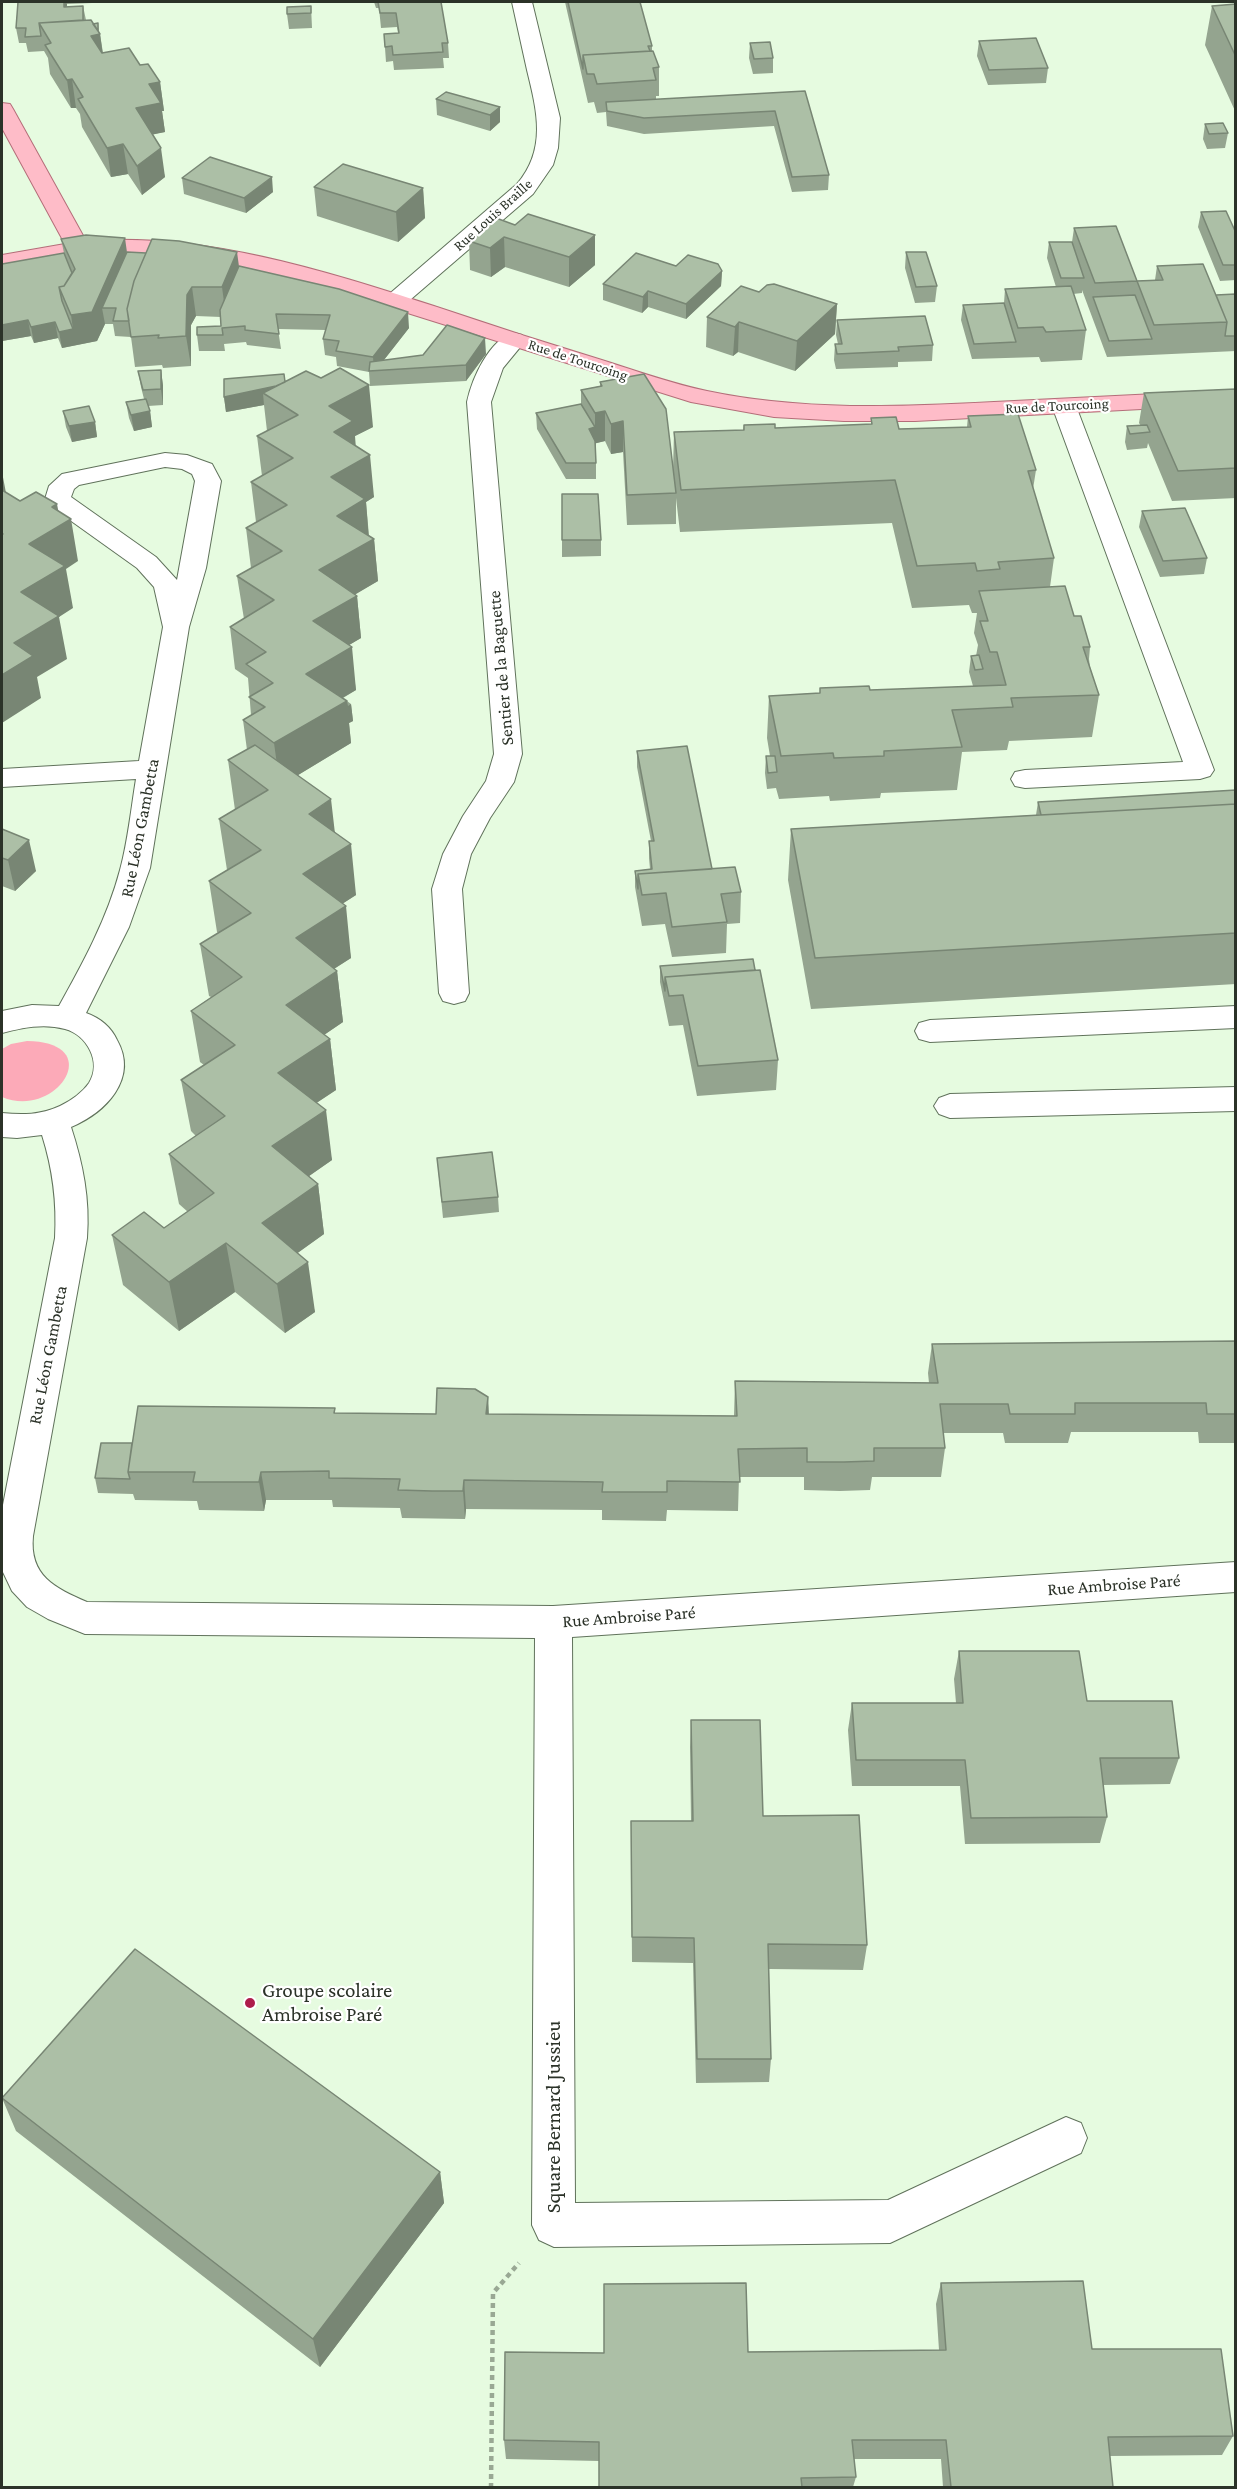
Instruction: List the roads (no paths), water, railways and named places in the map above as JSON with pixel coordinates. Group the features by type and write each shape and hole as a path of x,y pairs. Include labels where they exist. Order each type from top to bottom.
{"main road":[{"path":"2,109 79,249"},
{"name":"Rue de Tourcoing","path":"2,262 79,249 130,246 208,254 296,273 395,301 699,397 791,413 871,416 1236,396"}],"street":[{"name":"Rue Louis Braille","path":"395,301 533,181 545,159 549,118 522,2"},
{"name":"Sentier de la Baguette","path":"454,993 447,889 457,854 477,816 500,782 508,754 479,402 489,367 514,340"},
{"path":"1025,779 1200,770 1064,406"},
{"name":"Rue Léon Gambetta","path":"68,1018 109,942 125,904 135,868 176,627 193,568 207,481 202,469 187,462 165,460 71,479 62,486 58,499 74,513 145,561 164,580 172,601 176,627"},
{"path":"2,778 152,770"},
{"path":"2,1022 29,1015 49,1014 68,1018 84,1025 97,1035 106,1047 109,1061 107,1076 100,1090 88,1103 72,1114 32,1127 2,1125"},
{"path":"930,1031 1236,1017"},
{"path":"950,1106 1236,1099"},
{"name":"Rue Léon Gambetta","path":"28,1588 15,1554 18,1517 71,1238 74,1208 69,1168 53,1122"},
{"name":"Rue Ambroise Paré","path":"28,1588 55,1605 85,1617 553,1622 1236,1577"},
{"name":"Square Bernard Jussieu","path":"553,1622 554,2225 890,2221 1066,2138"}],"place":[{"name":"Groupe scolaire Ambroise Paré","path":"250,2003"}]}
